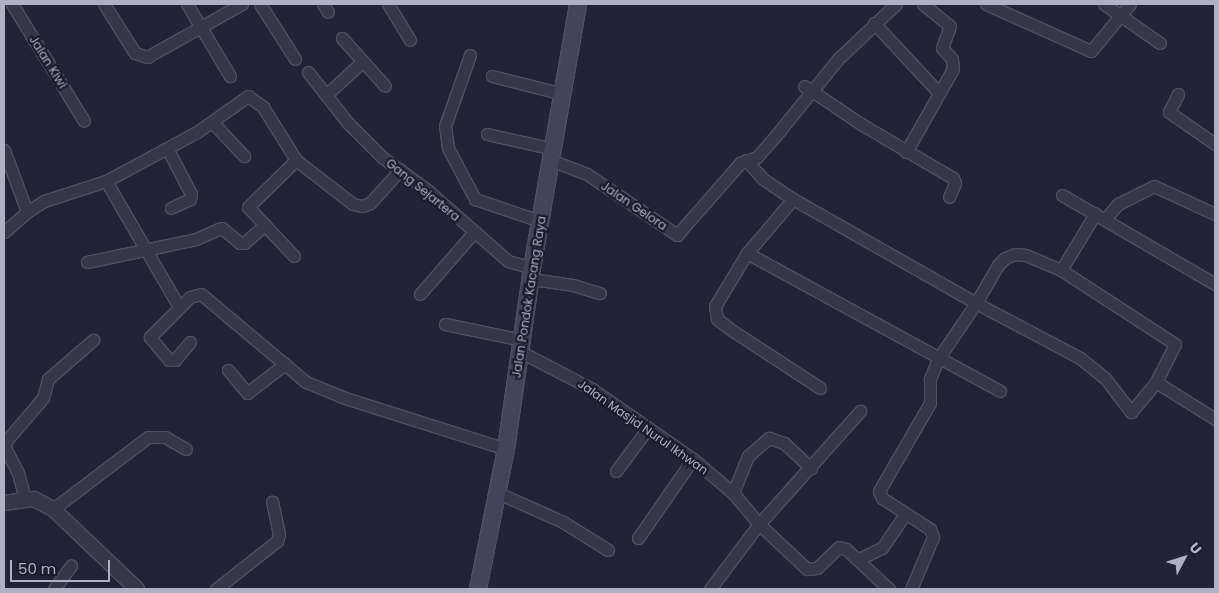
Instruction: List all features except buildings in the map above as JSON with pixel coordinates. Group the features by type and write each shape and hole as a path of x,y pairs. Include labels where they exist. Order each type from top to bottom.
{"main road":[{"name":"Jalan Pondok Kacang Raya","path":"478,589 506,449 531,273 564,94 578,4"}],"street":[{"name":"Jalan Kiwi","path":"12,4 84,121"},
{"path":"104,4 135,53 141,57 147,57 201,29 242,4"},
{"path":"187,4 230,76"},
{"path":"260,4 295,60"},
{"path":"388,4 410,40"},
{"path":"896,4 808,88 757,157 746,160 763,179 792,199 976,303 1080,358 1105,378 1132,412 1156,382 1175,344 1061,270 1025,255 1015,254 998,265 976,303 938,359 930,379 930,403 879,491 882,498 904,515 930,529 933,537 911,589"},
{"path":"906,152 953,69 952,60 942,48 950,26 923,4"},
{"path":"986,4 1088,51 1094,50 1130,4"},
{"path":"1104,4 1160,43"},
{"path":"874,23 939,93"},
{"path":"342,38 385,86"},
{"path":"470,55 444,126 448,148 475,199 540,220"},
{"path":"326,95 363,61"},
{"name":"Gang Sejartera","path":"308,72 326,95 382,157 508,261 531,273 600,293"},
{"path":"492,76 564,94"},
{"path":"808,88 906,152 953,178 955,183 949,197"},
{"path":"1178,94 1170,112 1215,144"},
{"path":"4,232 27,212 44,201 106,180 212,122 245,97 251,97 263,107 296,160 353,204 362,206 370,203 400,170"},
{"path":"212,122 244,156"},
{"path":"487,134 553,155"},
{"path":"167,148 191,194 190,199 171,208"},
{"path":"4,150 27,212"},
{"name":"Jalan Gelora","path":"553,155 587,174 677,235 746,160"},
{"path":"294,256 250,210 250,202 296,160"},
{"path":"106,180 179,307"},
{"path":"1061,270 1100,217 1118,204 1154,186 1215,214"},
{"path":"1062,195 1215,284"},
{"path":"792,199 746,253 714,306 717,319 820,388"},
{"path":"86,262 146,247 196,239 222,228 240,243 244,243 265,225"},
{"path":"420,294 474,232"},
{"path":"746,253 1000,391"},
{"path":"190,342 175,360 168,360 150,337 195,293 201,294 306,382 345,398 506,449"},
{"name":"Jalan Masjid Nurul Ikhwan","path":"445,324 522,346 592,389 693,459 732,492 759,524 807,569 817,568 839,547 859,559 886,589"},
{"path":"25,499 18,473 5,447 6,441 43,398 48,379 92,340"},
{"path":"228,370 247,393 285,364"},
{"path":"1156,382 1215,419"},
{"path":"710,589 759,524 860,411"},
{"path":"616,471 648,428"},
{"path":"53,509 148,437 165,437 186,449"},
{"path":"732,492 748,456 769,438 784,443 811,468"},
{"path":"638,538 693,459"},
{"path":"496,492 563,522 608,550"},
{"path":"4,502 25,499 53,509 137,589"},
{"path":"216,589 278,541 279,534 272,502"},
{"path":"859,559 882,548 904,515"},
{"path":"54,589 70,566"}]}
